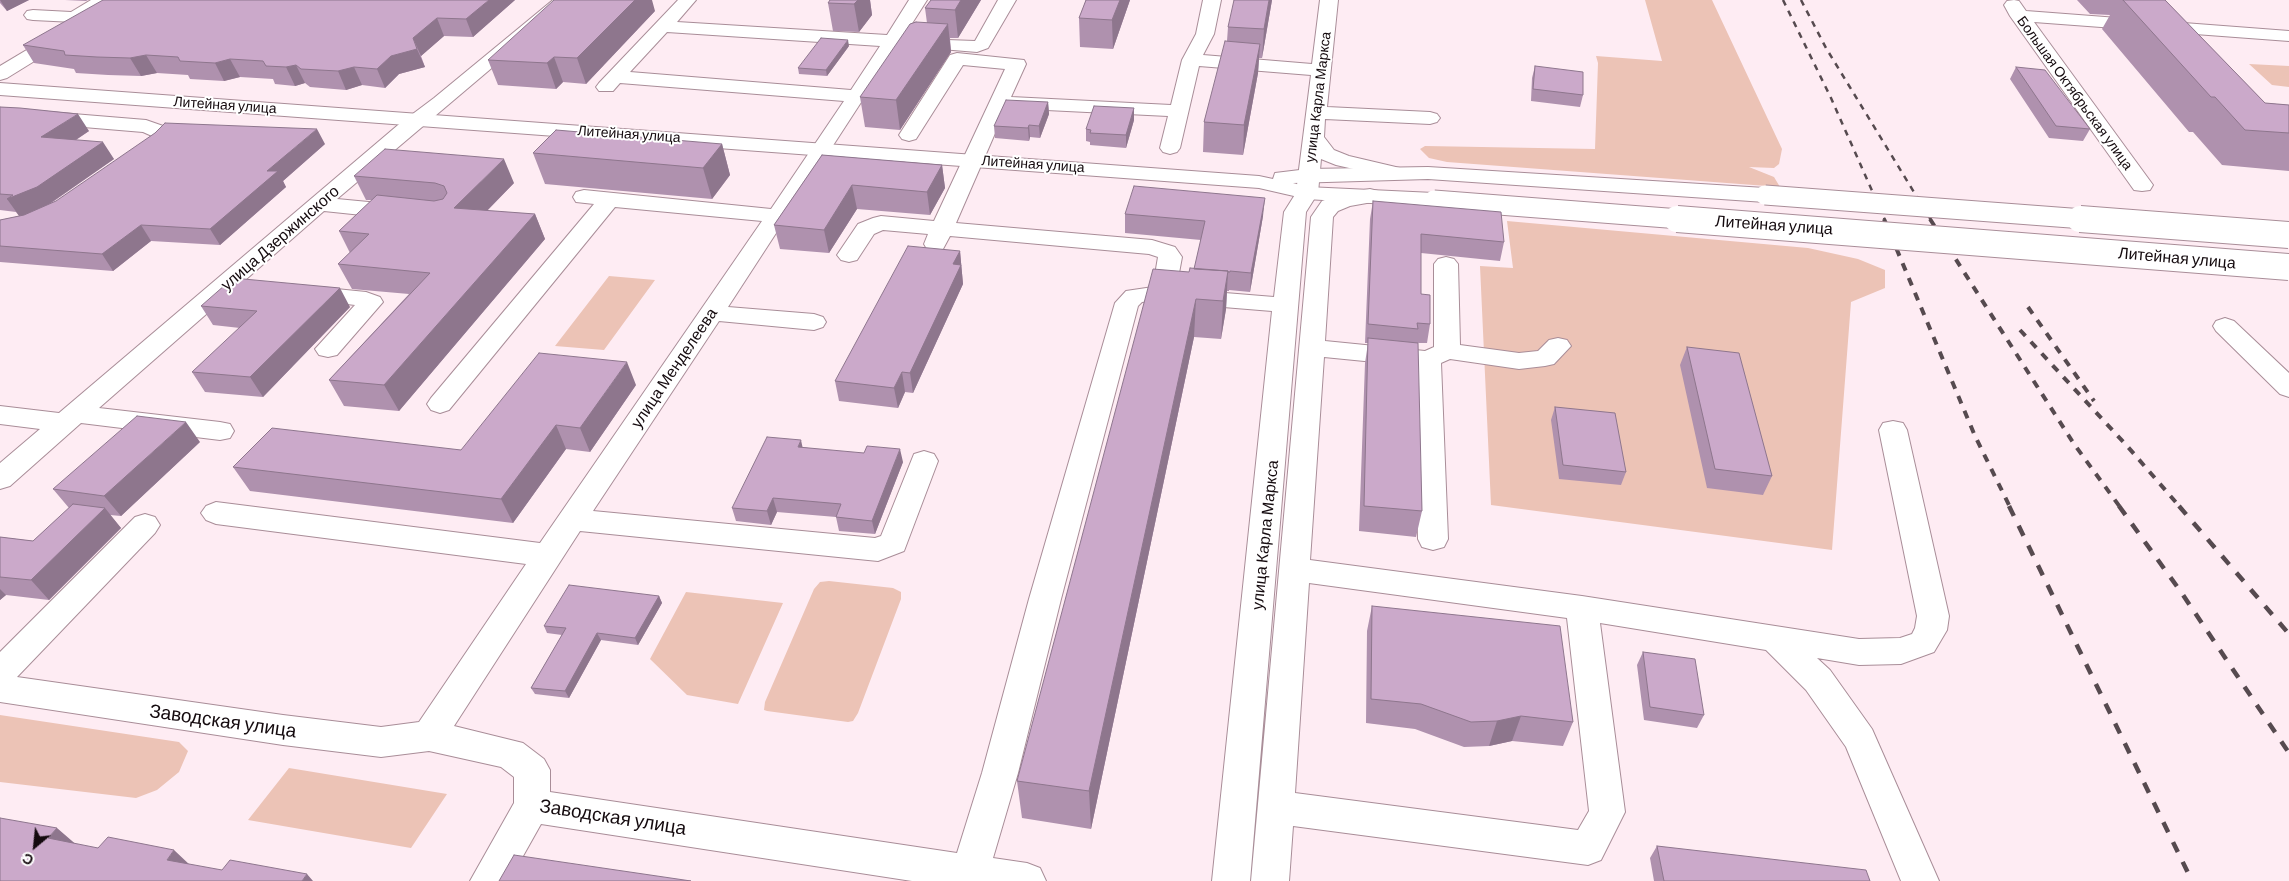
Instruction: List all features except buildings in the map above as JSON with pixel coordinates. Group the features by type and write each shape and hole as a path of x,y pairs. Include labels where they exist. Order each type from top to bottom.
{"main road":[{"path":"0,74 56,40 74,17 103,0"},
{"path":"563,0 576,1"},
{"name":"улица Дзержинского","path":"0,479 418,119 563,0"},
{"name":"улица Менделеева","path":"430,736 548,555 777,216 918,0"},
{"path":"910,135 958,59 982,44 1007,0"},
{"path":"1170,148 1190,60 1206,34 1212,0"},
{"name":"улица Карла Маркса","path":"1270,881 1312,348 1314,139 1329,0"},
{"path":"664,4 685,3"},
{"path":"685,3 610,83 856,96"},
{"path":"2014,8 2288,26"},
{"name":"Большая Октябрьская улица","path":"2014,8 2142,185"},
{"path":"34,15 74,17"},
{"path":"664,26 926,43 1017,64 938,237"},
{"path":"1190,60 1322,70"},
{"name":"Литейная улица","path":"0,89 822,148 1259,182 1312,195 1393,172 1428,172 1755,194 2289,235"},
{"path":"999,102 1178,111"},
{"path":"1317,113 1430,118"},
{"path":"0,114 146,126 160,131 163,135 161,139 124,165"},
{"path":"1314,139 1327,154 1343,161 1393,172"},
{"name":"улица Карла Маркса","path":"1312,195 1330,206 1345,200 1370,196"},
{"name":"улица Карла Маркса","path":"1231,881 1295,212 1312,195"},
{"name":"Литейная улица","path":"1370,196 2289,267"},
{"path":"584,198 777,216"},
{"path":"440,404 608,200"},
{"path":"319,204 425,214"},
{"path":"848,255 861,236 872,225 881,224 938,237 1161,250 1167,252 1171,262 1163,295"},
{"path":"1434,539 1438,355 1446,264"},
{"path":"225,286 254,288"},
{"path":"282,291 366,299 372,302 328,349"},
{"path":"970,872 1000,773 1045,598 1125,311 1130,300 1135,296 1163,295 1286,305"},
{"path":"712,313 814,322"},
{"path":"2225,326 2289,388"},
{"path":"1312,348 1519,361 1545,358 1558,346"},
{"path":"0,415 220,431"},
{"path":"1294,569 1582,608 1859,652 1901,651 1923,643 1931,630 1933,616 1893,430"},
{"path":"572,520 878,550 893,543 924,461"},
{"path":"216,513 548,555"},
{"path":"0,673 145,525"},
{"path":"1275,807 1588,848 1607,812 1582,608"},
{"path":"1774,638 1818,680 1860,739 1920,881"},
{"name":"Заводская улица","path":"0,688 282,730 381,742 430,736 511,754 532,770 532,806 1028,881"},
{"path":"489,881 532,806"}],"shaded area":[{"path":"1645,0 1712,0 1782,149 1779,164 1774,168 1749,167 1774,177 1780,187 1447,162 1429,158 1420,149 1425,146 1595,149 1598,63 1596,56 1662,61"},
{"path":"2249,64 2289,66 2289,87 2272,85"},
{"path":"1507,221 1808,248 1858,259 1885,270 1885,288 1851,302 1832,550 1491,505 1480,266 1513,268"},
{"path":"609,276 655,280 604,350 555,346"},
{"path":"829,581 893,588 901,592 901,599 858,713 853,721 848,722 764,710 765,702 814,589 820,582"},
{"path":"686,592 783,603 738,704 687,695 650,659"},
{"path":"0,715 179,742 188,751 179,772 157,790 136,798 0,782"},
{"path":"289,768 447,794 411,848 248,820"}],"railway":[{"path":"1783,0 1831,98 1885,220"},
{"path":"1801,0 1826,48 1931,220"},
{"path":"1884,219 1975,436 2010,507"},
{"path":"1930,219 2074,444 2120,507"},
{"path":"2028,307 2094,401"},
{"path":"2020,330 2128,447 2180,507"},
{"path":"2009,506 2192,881"},
{"path":"2119,506 2181,592 2289,753"},
{"path":"2179,506 2289,634"}]}
